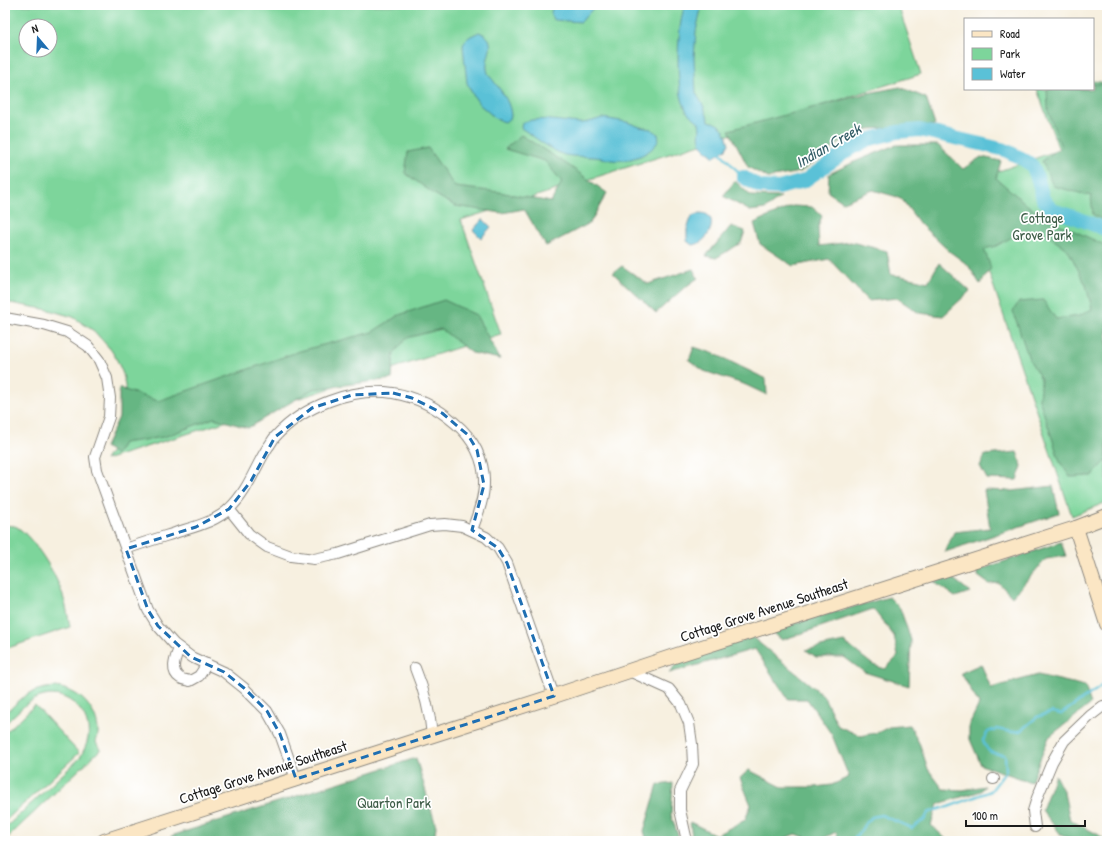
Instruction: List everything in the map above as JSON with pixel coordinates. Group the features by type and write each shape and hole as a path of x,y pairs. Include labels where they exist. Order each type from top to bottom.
{"main road":[{"name":"Cottage Grove Avenue Southeast","path":"104,841 1076,528 1107,516"},
{"path":"1076,528 1107,624"}],"street":[{"path":"5,318 44,325 67,332 88,346 99,360 107,378 110,398 109,417 95,457 98,470 148,610 158,626 174,644 191,657 224,672 244,688 267,711 280,734 296,779"},
{"path":"126,548 196,527 215,519 229,509 241,496 251,481 261,458 275,437 292,422 312,408 332,400 365,393 393,393 417,400 442,413 468,435 477,450 483,468 484,485 480,505 472,530"},
{"path":"229,509 249,534 267,547 290,556 314,559 338,554 430,525 445,524 462,526 486,537 498,548 507,563 554,696"},
{"path":"179,648 174,662 175,672 180,679 190,681 199,676 207,664"},
{"path":"415,668 421,682 430,716 432,735"},
{"path":"629,671 669,689 681,704 688,723 692,744 693,764 680,791 680,810 687,841"},
{"path":"1034,827 1033,811 1037,798 1052,762 1064,741 1090,716 1103,706 1107,705"}],"highlighted area":[{"path":"393,393 412,398 442,413 468,435 477,450 484,485 472,530 498,548 507,563 554,696 296,779 280,734 267,711 244,688 224,672 191,657 158,626 148,610 126,549 196,527 229,509 251,481 275,437 312,408 352,395"}],"green space":[{"path":"5,5 898,5 921,74 461,220 501,334 105,460 115,445 126,392 123,374 111,350 94,331 73,317 49,310 5,302"},
{"name":"Cottage Grove Park","path":"1094,81 1101,82 1107,86 1107,502 1072,516 959,185 1059,150 1037,90 1094,90"},
{"path":"1094,84 1102,84 1107,87 1107,222 1093,215 1091,196 1053,186 1042,161 1061,147 1048,111 1047,90 1094,90"},
{"path":"900,87 926,98 935,125 868,129 844,140 800,172 768,178 748,167 729,130 868,93"},
{"path":"521,135 571,167 607,193 590,223 546,246 524,209 502,213 455,206 434,194 405,173 408,152 428,148 455,187 499,192 551,202 562,182 545,161 505,149"},
{"path":"896,145 938,145 963,169 981,157 1001,161 996,178 1032,209 1059,224 1107,246 1107,460 1092,476 1070,477 1060,462 1039,399 1041,379 1029,359 1013,311 1019,302 1043,300 1056,319 1079,316 1092,309 1086,285 1068,250 1047,235 1014,236 996,246 984,249 991,268 980,284 968,265 949,251 920,224 901,198 873,190 843,202 828,192 829,174"},
{"path":"735,181 751,196 781,197 765,209 750,211 723,196"},
{"path":"793,206 812,207 822,216 818,227 819,246 851,242 887,251 891,275 928,282 939,263 970,291 943,316 919,313 897,298 868,301 829,259 793,266 760,244 754,223"},
{"path":"731,226 745,231 741,243 716,258 706,256"},
{"path":"622,266 648,284 693,269 698,278 684,288 656,313 613,273"},
{"path":"444,300 476,315 500,359 472,353 441,329 407,338 394,353 392,379 313,389 248,428 214,418 164,437 123,443 116,455 105,447 119,417 119,388 158,401 300,351 372,332 399,315"},
{"path":"694,347 715,354 766,379 767,395 746,385 704,371 689,360"},
{"path":"1017,452 1022,466 1017,480 987,479 980,466 985,455"},
{"path":"1053,486 1059,513 945,552 954,532 990,528 984,490 1012,491"},
{"path":"5,525 16,526 24,532 44,557 55,576 62,593 70,627 5,649"},
{"path":"1061,542 1066,556 1046,559 1012,597 999,583 989,584 978,576 976,571"},
{"path":"950,576 970,592 955,597 934,582"},
{"path":"889,597 900,608 911,640 909,686 864,672 844,657 816,657 806,650 844,642 873,665 885,669 898,656 894,636 873,609 782,640 770,630"},
{"path":"752,637 823,695 838,726 861,736 879,732 889,727 910,725 920,745 928,769 943,789 963,790 985,786 981,791 938,804 931,825 948,841 838,841 836,832 818,841 795,834 778,841 695,841 692,837 690,822 716,835 745,820 751,805 740,778 749,770 782,787 815,787 832,785 849,777 832,735 807,699 788,699 755,649 669,673 677,663"},
{"path":"981,664 991,688 1038,675 1085,686 1091,704 1049,737 1031,782 981,765 969,737 969,725 979,704 961,673"},
{"path":"56,687 65,689 79,696 92,710 98,728 96,743 101,749 5,840 5,828 80,758 87,743 88,729 86,720 82,713 70,700 62,697 53,695 44,696 33,700 5,724 5,714 22,698 39,690"},
{"path":"35,705 79,753 5,821 5,733"},
{"name":"Quarton Park","path":"416,758 436,826 434,841 173,841 171,836"},
{"path":"1055,775 1064,793 1070,820 1099,835 1107,841 1083,841 1062,836 1042,810"},
{"path":"673,783 671,815 680,841 647,841 644,831 658,785"}],"water":[{"path":"554,5 596,5 581,22 554,20 551,16 551,12"},
{"path":"685,5 702,5 696,31 694,58 696,93 704,107 709,121 717,124 723,129 729,144 726,149 714,157 704,148 701,143 699,137 699,123 687,112 681,96 678,55 680,27"},
{"path":"479,32 486,36 489,40 490,50 487,67 489,74 504,95 510,108 511,117 505,122 496,119 480,105 467,83 463,46 467,39"},
{"path":"602,118 627,122 651,129 658,134 659,140 655,146 638,157 624,160 611,160 595,157 565,155 549,147 521,128 522,123 543,119 583,123"},
{"path":"700,213 706,214 710,218 711,229 704,240 692,245 687,241 687,229 692,216"},
{"path":"483,219 491,227 481,238 473,230"}],"waterway":[{"name":"Indian Creek","path":"743,177 760,187 779,188 804,181 847,151 867,140 897,132 920,130 1005,150 1021,158 1032,165 1043,199 1052,210 1107,230"},
{"name":"Indian Creek","path":"719,151 743,177"},
{"path":"852,841 872,817 881,815 912,828 925,819 928,813 991,791 1006,771 1005,755 991,752 985,745 983,740 988,732 996,729 1012,732 1020,731 1037,717 1052,712 1061,714 1099,688 1107,680"}]}
